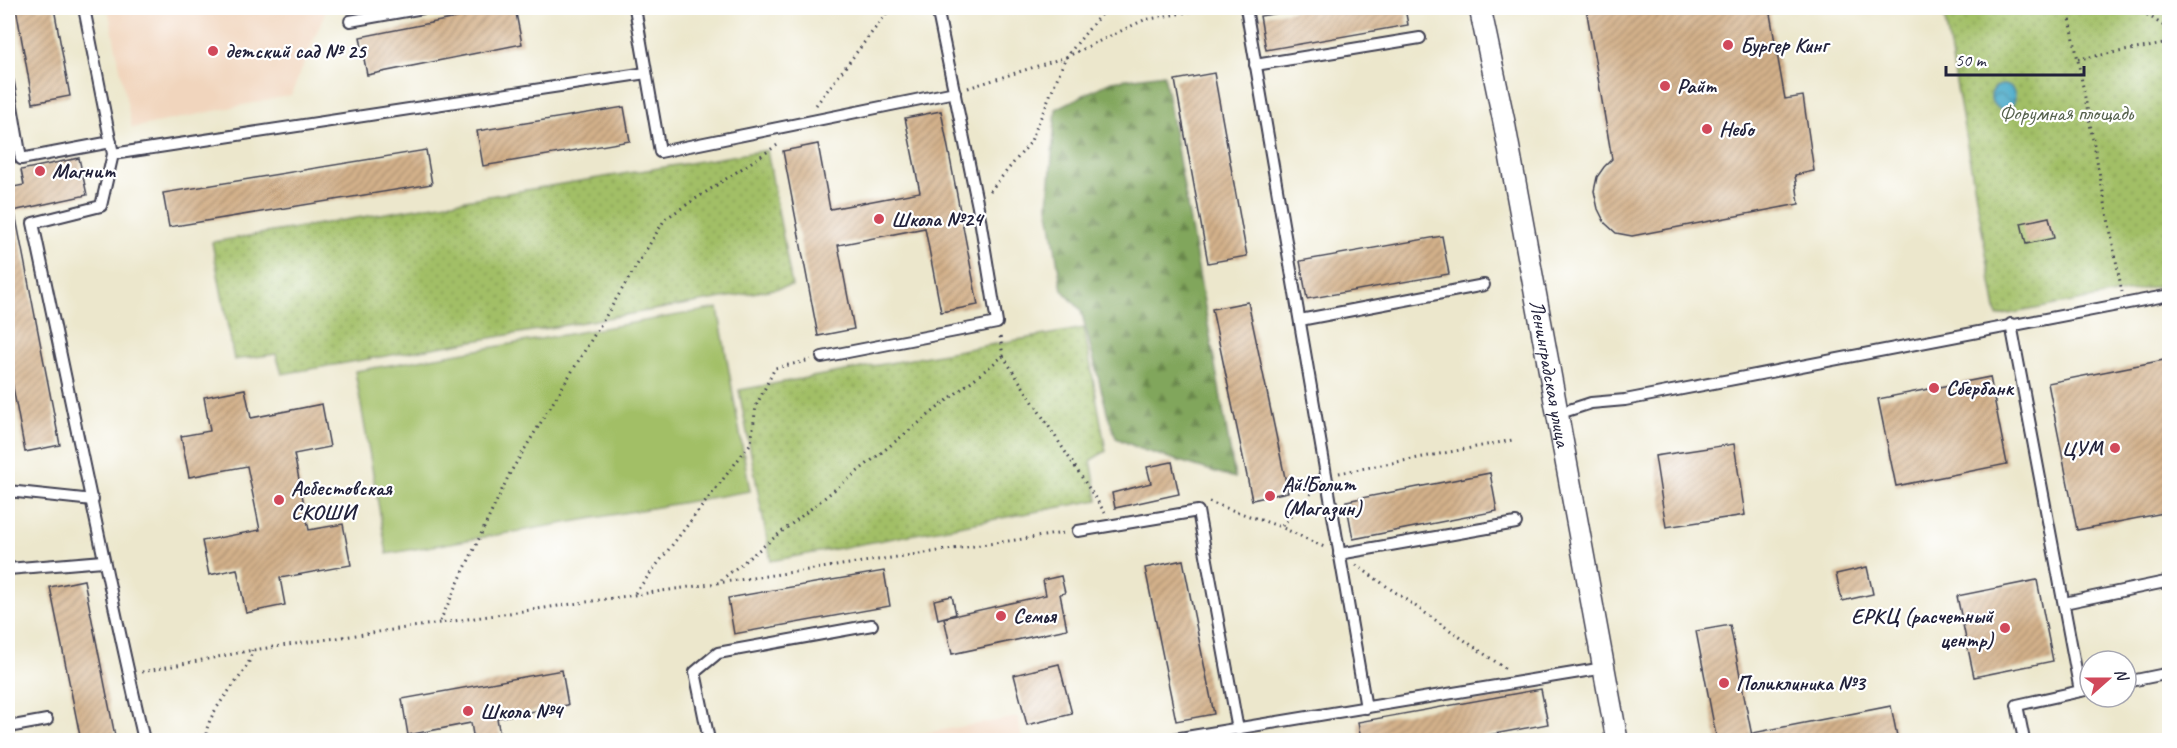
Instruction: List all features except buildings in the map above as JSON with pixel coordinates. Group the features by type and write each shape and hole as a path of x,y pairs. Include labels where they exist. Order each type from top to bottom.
{"street":[{"name":"Ленинградская улица","path":"1480,8 1504,122 1617,741"}],"lane":[{"path":"84,8 113,154 101,206 33,223 93,500 103,561 144,741"},
{"path":"350,21 423,8"},
{"path":"635,8 660,152 955,92"},
{"path":"822,357 997,323 978,207 938,8"},
{"path":"1246,8 1366,708"},
{"path":"1255,65 1420,38"},
{"path":"113,154 646,73"},
{"path":"8,82 21,159 111,142"},
{"path":"1300,320 1484,285"},
{"path":"1557,414 1591,403 1625,400 2169,295"},
{"path":"2012,324 2064,603 2078,661"},
{"path":"8,490 93,500"},
{"path":"1078,531 1198,511 1238,730"},
{"path":"1339,554 1516,523"},
{"path":"8,568 103,561"},
{"path":"2064,603 2169,581"},
{"path":"709,741 695,672 718,652 872,625"},
{"path":"1168,741 1604,668"},
{"path":"2138,679 2169,672"},
{"path":"2024,741 2017,705 2078,692"},
{"path":"8,727 47,720"}],"path":[{"path":"802,123 890,9 898,8"},
{"path":"978,207 1030,143 1066,57 1106,8"},
{"path":"955,92 1066,57 1144,20 1210,8"},
{"path":"2068,8 2125,304"},
{"path":"2137,8 2169,30"},
{"path":"2078,59 2169,43"},
{"path":"440,621 510,473 665,219 783,141"},
{"path":"997,323 1003,356 1113,525"},
{"path":"719,582 1003,356"},
{"path":"634,594 751,443 756,406 775,369 822,357"},
{"path":"1281,527 1326,476 1513,440"},
{"path":"1208,502 1281,527 1339,554 1522,681"},
{"path":"129,675 253,650 440,621 1078,531"},
{"path":"206,741 205,733 227,693 247,665 253,650"}],"shaded area":[{"name":"детский сад № 25","path":"108,8 327,8 291,95 132,128"},
{"path":"1018,717 1022,740 884,740"}],"green space":[{"name":"Форумная площадь","path":"1943,8 2169,8 2169,284 1997,316"},
{"path":"1164,74 1235,478 1143,450 1116,438 1107,412 1081,310 1062,290 1048,205 1056,109 1112,81"},
{"path":"767,150 792,286 282,374 276,354 234,360 212,242"},
{"path":"718,308 750,491 387,554 355,371"},
{"path":"1084,328 1106,451 1091,460 1098,500 771,561 739,390"}],"water":[{"path":"2003,85 2011,89 2015,97 2011,105 2003,109 1995,105 1991,97 1995,89"}],"place":[{"name":"Бургер Кинг","path":"1728,45"},
{"name":"детский сад № 25","path":"213,51"},
{"name":"Райт","path":"1665,86"},
{"name":"Небо","path":"1707,129"},
{"name":"Магнит","path":"40,171"},
{"name":"Школа №24","path":"879,219"},
{"name":"Сбербанк","path":"1934,388"},
{"name":"ЦУМ","path":"2115,448"},
{"name":"Ай!Болит (Магазин)","path":"1270,496"},
{"name":"Асбестовская СКОШИ","path":"279,500"},
{"name":"Семья","path":"1001,616"},
{"name":"ЕРКЦ (расчетный центр)","path":"2005,628"},
{"name":"Поликлиника №3","path":"1724,683"},
{"name":"Школа №4","path":"468,711"}]}
